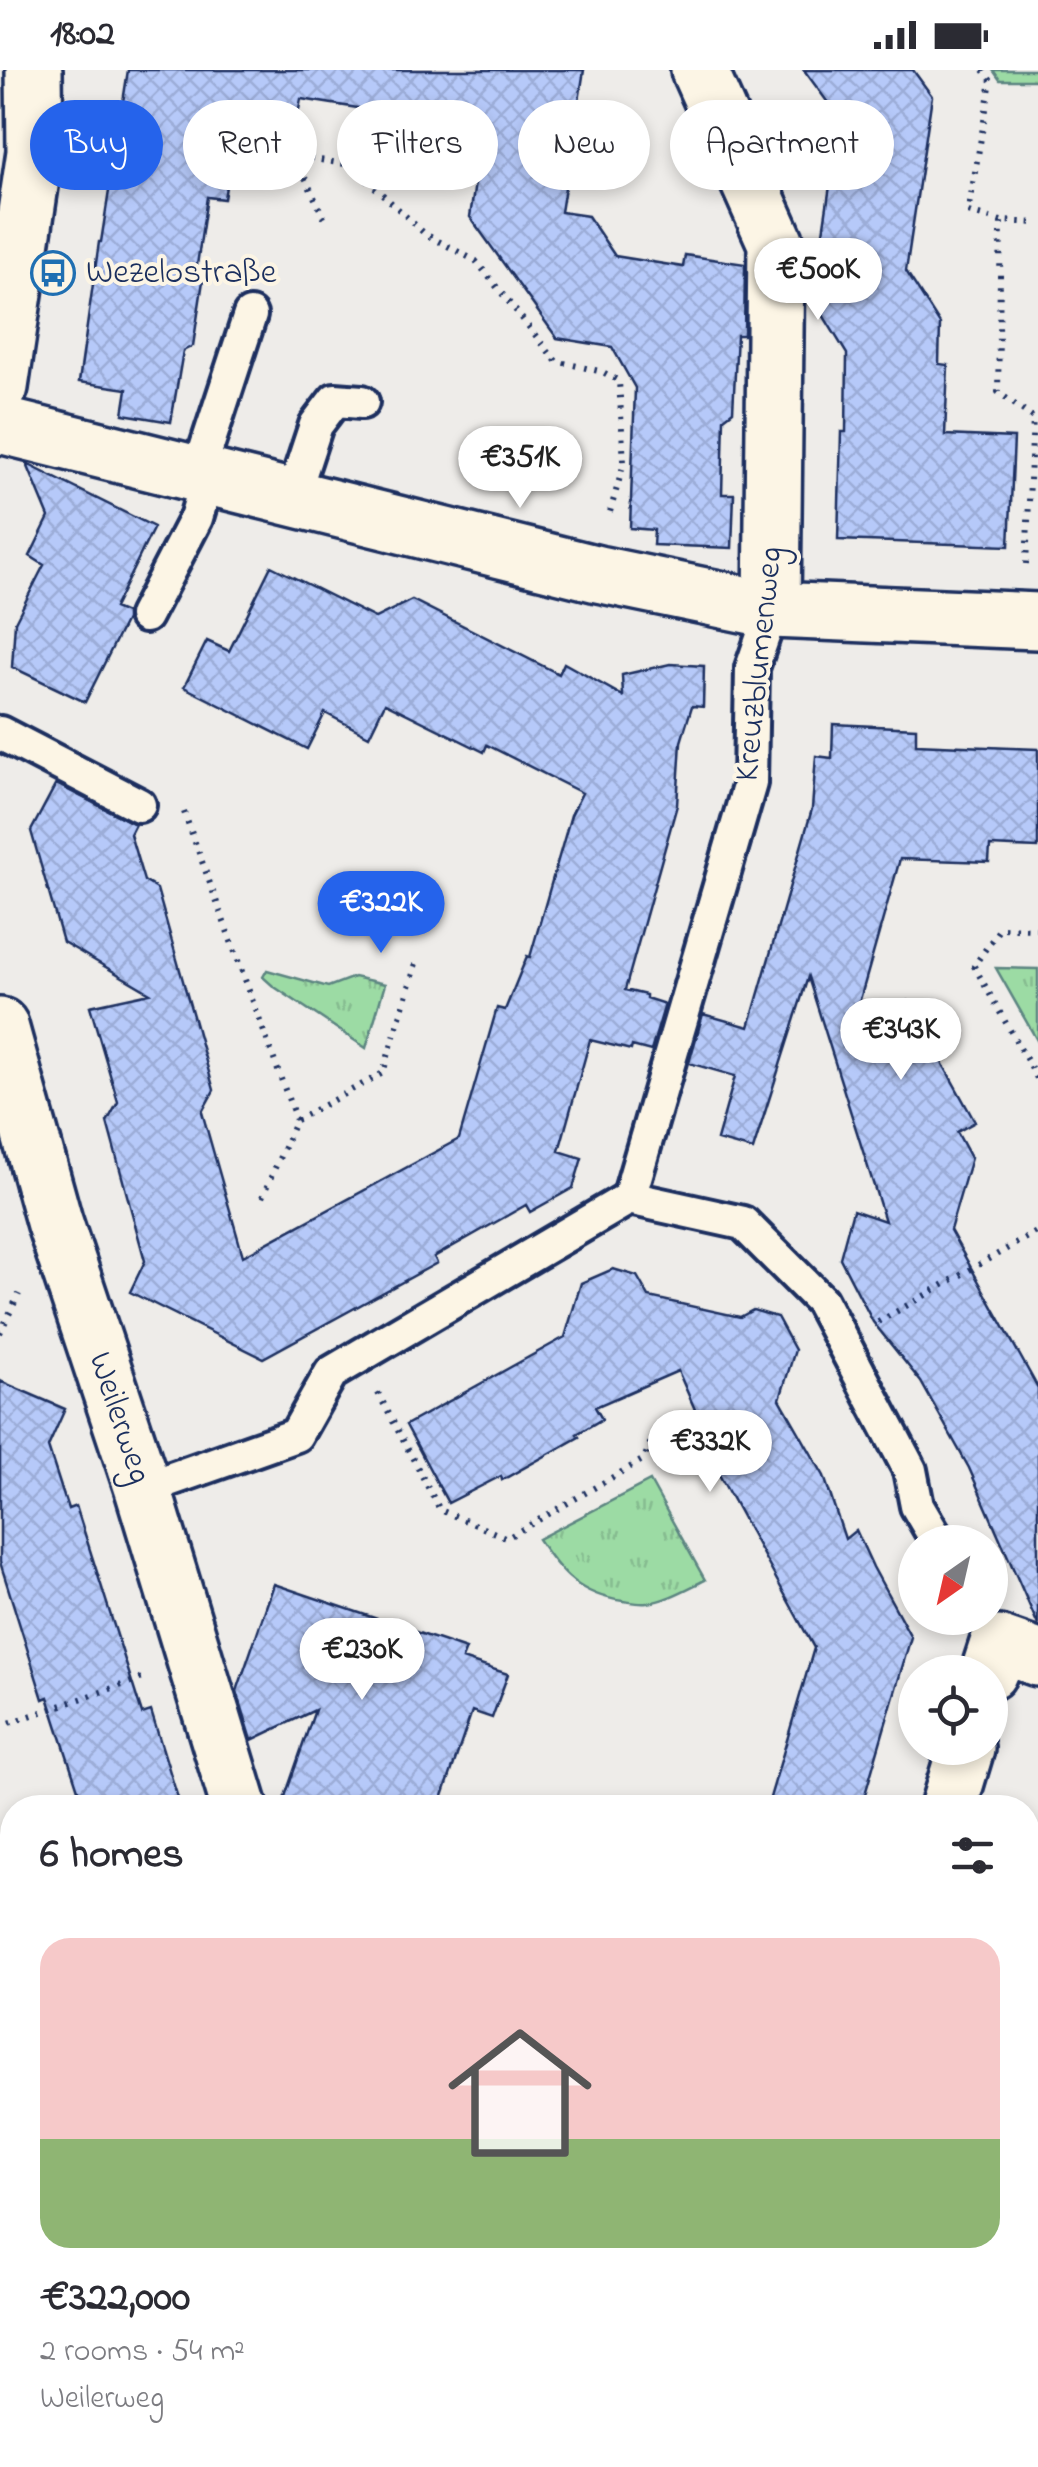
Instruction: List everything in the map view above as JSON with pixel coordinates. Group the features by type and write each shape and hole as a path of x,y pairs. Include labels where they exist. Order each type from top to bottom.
{"street":[{"path":"0,387 35,152 34,70"},
{"name":"Kreuzblumenweg","path":"698,70 776,242 772,610"},
{"path":"0,425 598,574 772,610 1031,620"},
{"name":"Weilerweg","path":"0,1026 54,1221 143,1490 236,1795"},
{"path":"952,1795 961,1765"}],"lane":[{"path":"146,616 196,518 203,476 250,314"},
{"path":"292,498 316,424 335,400 362,402"},
{"name":"Kreuzblumenweg","path":"630,1198 750,783 752,668 772,610"},
{"path":"0,733 139,805"},
{"path":"143,1490 296,1435 331,1373 630,1198 743,1223 822,1301 910,1470 917,1506 928,1525"}],"path":[{"path":"983,70 991,81 968,212 1038,224"},
{"path":"324,218 294,156 350,165 425,234 476,262 556,362 603,372 619,381 624,463 609,513 598,574"},
{"path":"1001,220 998,392 1032,418 1031,620"},
{"path":"184,810 296,1120"},
{"path":"1038,929 1000,928 974,966 1038,1080"},
{"path":"260,1202 296,1120 383,1074 417,960"},
{"path":"842,1342 1038,1231"},
{"path":"358,1356 440,1510 507,1538 644,1459 659,1421"},
{"path":"0,1726 194,1661"}],"green space":[{"path":"993,70 1038,70 1038,80 1000,80"},
{"path":"996,968 1038,969 1038,1042"},
{"path":"267,970 328,987 354,977 385,984 366,1048 273,986 263,977"},
{"path":"650,1481 705,1580 647,1603 608,1598 583,1588 555,1563 538,1539"}],"building":[{"path":"128,70 584,70 579,100 518,100 518,190 565,190 561,212 588,216 615,256 683,267 685,255 745,264 744,335 737,335 733,411 724,418 722,494 734,494 732,548 653,545 654,530 630,528 635,388 612,347 557,338 470,217 474,190 498,190 498,100 337,100 337,105 301,99 183,100 183,190 225,190 224,199 207,197 196,272 203,281 193,346 183,351 171,422 123,414 127,389 79,382 109,190 163,190 163,100 123,100"},
{"path":"804,70 913,70 932,96 906,271 940,324 939,364 948,365 945,435 1014,438 1009,546 838,540 847,354 807,289 806,237 822,239 829,190 894,190 894,100 826,100"},
{"path":"27,464 154,527 114,608 126,613 126,620 85,702 12,667 15,622 44,565 30,556 49,517"},
{"path":"271,566 375,618 412,600 559,674 564,663 623,696 622,675 670,664 704,666 703,707 692,706 681,742 677,805 625,990 665,1004 651,1051 590,1040 559,1151 582,1158 573,1188 530,1212 526,1205 434,1257 437,1263 263,1358 130,1292 145,1261 107,1122 118,1102 90,1006 150,993 63,942 31,831 56,784 135,824 130,834 144,881 157,889 214,1090 202,1112 243,1256 459,1139 497,1008 505,1010 527,956 530,957 571,815 582,793 487,745 484,752 385,703 369,736 325,713 307,749 184,687 207,641 229,651"},
{"path":"833,724 916,728 916,744 1038,749 1038,848 990,846 989,862 900,859 850,1035 908,1001 975,1122 957,1132 971,1158 950,1230 1038,1388 1038,1625 1008,1557 1008,1525 994,1525 969,1468 921,1382 873,1322 840,1258 853,1210 885,1221 808,977 753,1150 717,1140 735,1076 689,1063 703,1014 749,1027 812,809 816,756 832,758"},
{"path":"613,1269 637,1276 649,1297 740,1317 753,1310 777,1317 795,1350 780,1399 824,1476 845,1539 856,1530 898,1613 898,1635 911,1637 906,1655 898,1655 898,1681 865,1795 771,1795 814,1648 705,1449 711,1446 678,1371 595,1407 602,1419 577,1434 579,1437 502,1480 501,1476 448,1503 406,1425 565,1337 581,1283"},
{"path":"0,1381 65,1409 48,1447 68,1509 76,1506 142,1714 151,1711 177,1795 80,1795 48,1697 43,1699 0,1562"},
{"path":"274,1584 466,1649 462,1659 508,1674 492,1718 472,1711 443,1795 286,1795 315,1710 252,1740 237,1691"}],"place":[{"name":"Wezelostraße","path":"53,273"}]}
